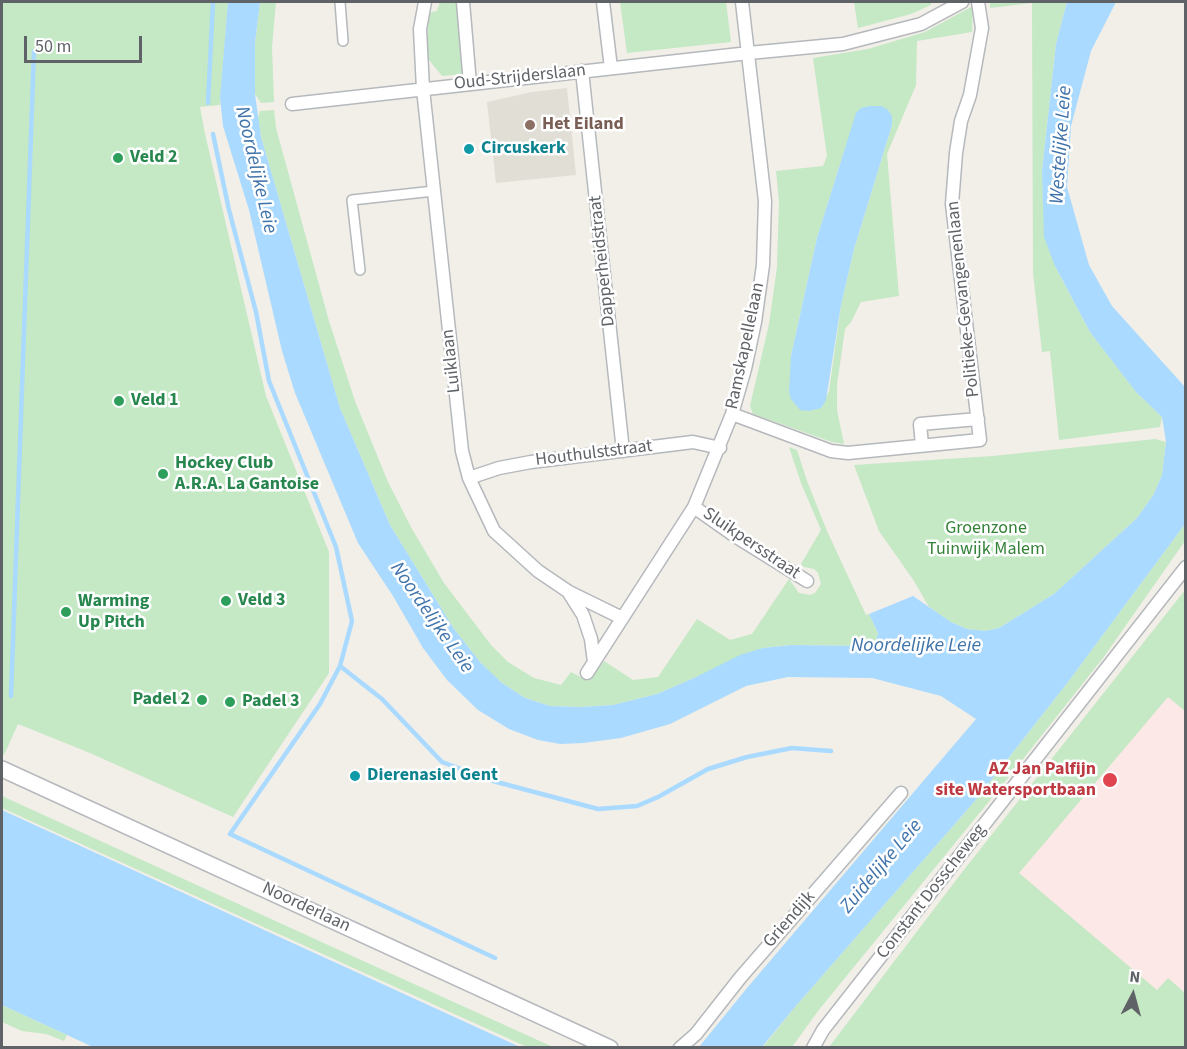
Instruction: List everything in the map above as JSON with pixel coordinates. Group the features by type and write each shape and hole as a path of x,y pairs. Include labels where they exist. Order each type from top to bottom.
{"street":[{"path":"340,2 343,41"},
{"name":"Luiklaan","path":"425,2 420,29 423,89 462,451 469,478 494,531 538,571 569,592 622,618"},
{"path":"463,2 470,84"},
{"path":"603,2 611,68"},
{"name":"Ramskapellelaan","path":"587,673 694,507 732,414 755,322 763,266 765,201 742,2"},
{"name":"Oud-Strijderslaan","path":"292,104 843,44 921,24 962,2"},
{"name":"Politieke-Gevangenenlaan","path":"978,2 982,28 980,49 970,95 961,121 952,204 978,419"},
{"name":"Dapperheidstraat","path":"582,72 623,451"},
{"path":"360,270 352,200 434,191"},
{"path":"732,414 831,451 848,453 980,440 978,419 920,424 922,445"},
{"name":"Houthulststraat","path":"469,478 499,468 531,462 693,442 720,448"},
{"name":"Sluikpersstraat","path":"694,507 738,538 807,581"},
{"name":"Constant Dosscheweg","path":"813,1047 823,1030 1185,567"},
{"name":"Luiklaan","path":"569,592 583,615 591,639 594,662"},
{"name":"Noorderlaan","path":"2,770 610,1047"},
{"name":"Griendijk","path":"680,1047 696,1034 740,978 901,793"}],"shaded area":[{"name":"Het Eiland","path":"567,88 576,175 496,183 487,102 532,92"},
{"name":"AZ Jan Palfijn site Watersportbaan","path":"1185,590 1185,1047 829,1048 963,871"}],"green space":[{"name":"Hockey Club A.R.A. La Gantoise","path":"2,2 228,2 220,105 200,107 266,396 329,552 329,673 233,817 90,753 18,724 4,755 2,753"},
{"path":"260,2 276,2 272,47 274,102 261,103 255,94 255,43"},
{"path":"440,2 457,2 465,74 442,76 429,60 427,45 429,13 437,11"},
{"path":"620,2 726,2 731,42 627,53"},
{"path":"854,2 931,2 931,5 911,14 858,28"},
{"path":"990,2 1067,2 1056,44 1042,171 1055,266 1090,332 1138,394 1162,417 1160,427 1059,440 1050,351 1042,352 1033,273 1032,3 990,8"},
{"path":"973,6 972,32 917,41 916,85 887,154 899,296 861,302 845,329 837,385 837,410 844,444 832,442 753,414 750,406 769,324 777,267 779,201 776,171 823,166 827,156 813,58 868,49 925,32","holes":["892,125 854,249 841,305 829,391 821,408 791,356 817,238 844,152"]},
{"path":"274,110 276,128 329,321 355,401 388,482 412,529 444,583 491,645 508,662 534,678 561,685 571,672 588,681 604,661 633,680 658,677 697,619 730,640 752,634 789,579 799,593 810,595 815,593 821,584 818,573 801,564 821,530 789,447 797,450 827,531 866,615 869,614 878,633 876,641 866,646 791,645 763,648 657,694 613,705 550,706 525,698 502,683 480,662 454,629 390,525 340,408 261,137 258,118 260,111"},
{"name":"Groenzone Tuinwijk Malem","path":"1155,439 1166,442 1162,475 1154,494 1137,518 1054,594 999,628 985,631 967,629 951,622 929,607 879,531 854,465 993,456"},
{"path":"1185,524 1185,541 1103,658 818,1011 792,1047 762,1048 974,802 1068,682"},
{"name":"AZ Jan Palfijn site Watersportbaan","path":"1185,590 1185,711 1168,697 1019,873 1157,990 1168,978 1185,993 1185,1047 829,1047 963,871"},
{"path":"2,796 553,1047 527,1047 2,808"},
{"path":"2,1005 67,1035 64,1041 46,1034 22,1031 2,1022"}],"water":[{"path":"228,2 260,2 255,43 255,94 261,137 340,408 390,525 454,629 480,662 502,683 525,698 550,706 580,707 613,705 657,694 740,655 763,648 791,645 866,646 876,641 878,633 869,614 913,596 951,622 967,629 985,631 999,628 1054,594 1137,518 1154,494 1162,475 1166,442 1162,417 1136,392 1090,332 1055,266 1044,237 1042,171 1056,44 1067,2 1116,2 1091,51 1071,126 1067,187 1089,265 1112,306 1185,387 1185,524 1068,682 974,802 762,1047 699,1047 976,719 941,696 872,678 788,677 746,686 670,724 621,738 583,743 560,744 538,740 509,729 478,710 447,680 423,648 393,596 358,543 295,393 282,351 249,210 223,126 220,98"},
{"path":"881,106 887,109 892,116 892,125 854,249 841,305 826,400 821,408 809,411 800,410 791,399 789,392 791,356 817,238 856,113 861,108"},
{"path":"2,810 520,1047 95,1048 2,1005"}],"waterway":[{"path":"208,103 213,2"},
{"path":"11,696 34,51"},
{"path":"213,134 229,210 256,312 269,381 336,547 352,621 340,666 320,704 230,834 495,958"},
{"path":"340,666 382,699 442,762 493,781 598,809 637,806 708,769 747,757 792,748 831,751"}],"place":[{"name":"Het Eiland","path":"530,125"},
{"name":"Circuskerk","path":"469,149"},
{"name":"Veld 2","path":"118,158"},
{"name":"Veld 1","path":"119,401"},
{"name":"Hockey Club A.R.A. La Gantoise","path":"163,474"},
{"name":"Veld 3","path":"226,601"},
{"name":"Warming Up Pitch","path":"66,612"},
{"name":"Padel 2","path":"202,700"},
{"name":"Padel 3","path":"230,702"},
{"name":"Dierenasiel Gent","path":"355,776"},
{"name":"AZ Jan Palfijn site Watersportbaan","path":"1110,780"}],"water label":[{"name":"Westelijke Leie","path":"1062,145"},
{"name":"Noordelijke Leie","path":"255,170"},
{"name":"Noordelijke Leie","path":"431,618"},
{"name":"Noordelijke Leie","path":"916,647"},
{"name":"Zuidelijke Leie","path":"882,867"}]}
